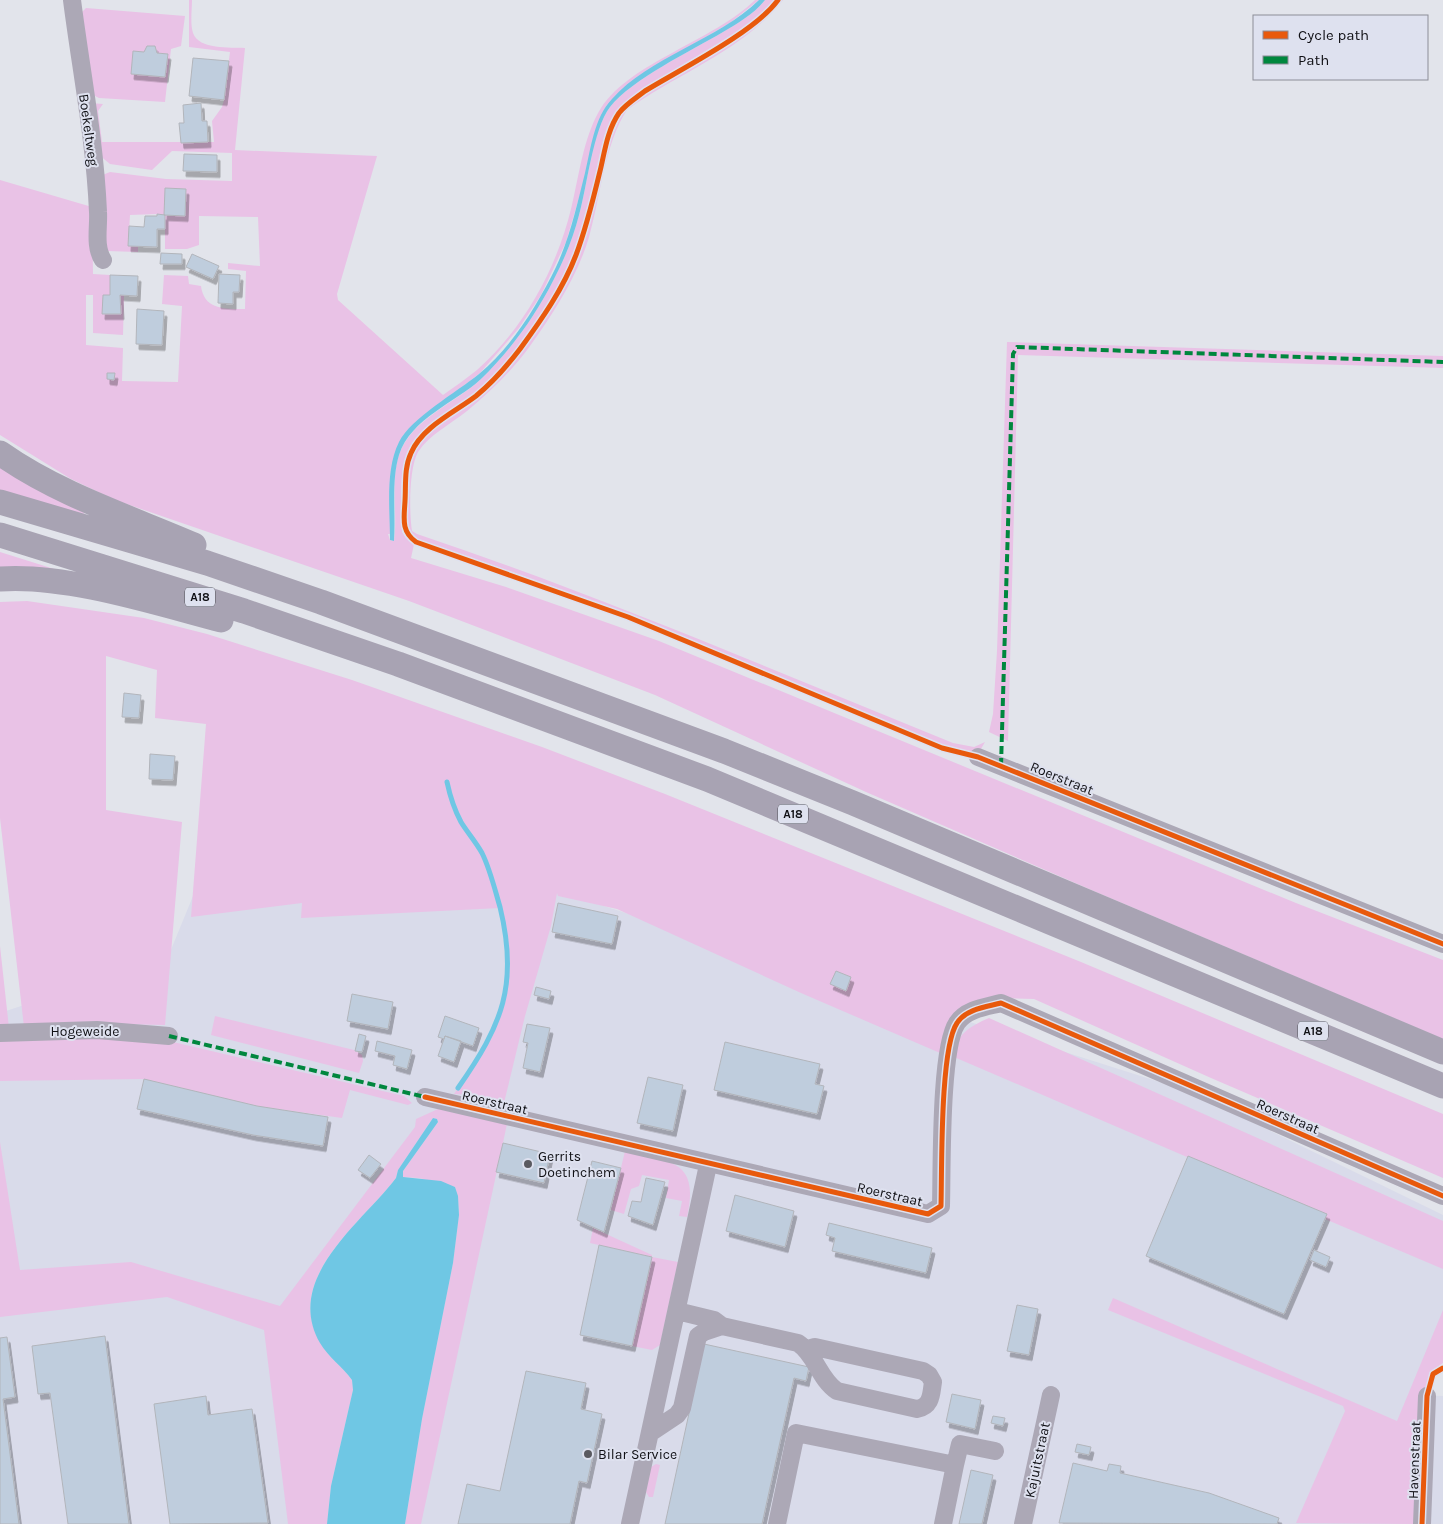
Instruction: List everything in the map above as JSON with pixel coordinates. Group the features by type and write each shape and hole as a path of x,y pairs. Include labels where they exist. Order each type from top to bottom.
{"highway":[{"name":"A18","path":"0,453 38,476 71,492 321,602"},
{"name":"A18","path":"0,502 207,563 321,602 724,751 854,803 1443,1052"},
{"name":"A18","path":"0,535 244,610 398,664 707,779 1443,1086"},
{"name":"A18","path":"0,579 57,583 105,591 398,664"}],"street":[{"name":"Boekeltweg","path":"72,0 94,166 98,212 98,249 103,260"},
{"name":"Roerstraat","path":"978,757 1443,944"},
{"name":"Roerstraat","path":"425,1097 708,1165 928,1214 941,1206 947,1050 957,1023 970,1011 1001,1003 1443,1196"},
{"name":"Hogeweide","path":"0,1033 97,1030 169,1036"},
{"path":"630,1524 708,1165"},
{"path":"677,1311 714,1320 722,1326 788,1340 808,1349 830,1386 837,1391 917,1408 924,1407 929,1402 933,1382 929,1375 923,1371 815,1347 808,1349"},
{"path":"650,1433 678,1415 682,1408 698,1336 722,1326"},
{"name":"Kajuitstraat","path":"1023,1524 1051,1396"},
{"name":"Havenstraat","path":"1422,1524 1427,1396"},
{"path":"777,1524 796,1433 955,1466"},
{"path":"943,1524 960,1444 995,1451"}],"shaded area":[{"path":"189,0 192,0 192,25 196,38 208,45 245,48 235,150 377,156 337,294 338,300 443,395 477,370 494,354 536,297 557,254 565,232 582,157 595,119 601,108 632,77 717,28 738,15 755,0 759,0 730,23 652,68 606,106 599,129 610,107 632,86 740,22 756,10 765,0 775,0 768,9 732,35 635,94 616,114 608,129 591,197 577,241 569,263 548,305 506,362 467,399 429,426 413,442 408,452 403,471 401,502 402,532 414,544 411,558 506,587 659,641 1296,903 1443,960 1443,1039 866,792 655,695 409,601 115,500 71,479 0,435 0,180 92,207 93,274 110,275 124,296 123,335 93,333 93,295 86,295 86,345 123,348 122,381 178,382 182,306 162,304 164,275 188,276 189,284 201,286 206,300 211,304 223,308 245,309 246,271 228,269 228,263 260,266 258,217 199,216 199,245 187,249 165,249 165,229 157,214 130,215 128,246 138,246 138,252 107,251 100,176 110,172 166,179 232,181 232,153 172,151 152,170 110,164 99,155 90,103 103,104 98,111 102,142 214,142 212,121 222,107 224,100 230,52 189,47","holes":["594,146 582,203 571,240 554,279 531,319 513,344 481,379 424,421 405,442 396,465 395,530 394,541 390,540 388,534 390,534 391,469 410,428 480,373 519,328 541,295 566,242"]},
{"path":"783,0 767,18 749,34 627,110 613,138 608,154 593,222 584,251 572,280 556,307 530,346 508,373 476,404 428,440 418,452 411,479 410,513 412,531 620,608 953,743 974,747 985,742 978,754 943,746 616,611 416,539 412,536 407,526 409,473 414,452 425,436 490,387 528,344 564,287 583,244 609,144 623,111 642,95 757,24"},
{"path":"86,8 185,16 181,46 171,49 165,102 99,98 91,94 79,15"},
{"path":"1007,342 1443,356 1443,368 1018,355 1008,741 989,732 993,714 997,651"},
{"path":"0,461 78,505 86,516 0,491"},
{"path":"0,552 86,579 0,573"},
{"path":"27,601 144,618 207,634 352,680 542,747 665,794 1081,962 1443,1114 1443,1178 1034,999 992,998 940,1053 801,993 617,909 558,896 557,893 551,926 525,1016 504,1103 473,1095 454,1094 483,1049 501,1006 506,984 507,961 506,936 500,908 301,918 302,903 191,917 206,724 155,718 157,670 106,656 106,810 182,822 165,1025 70,1023 24,1027 0,818 0,602"},
{"path":"525,881 1188,1091 1443,1215 1443,1328 1417,1395 1443,1396 1443,1524 0,1524 0,1013 21,1006 150,1001 193,896"},
{"path":"0,946 9,1028 0,1029"},
{"path":"215,1016 354,1050 362,1055 363,1061 359,1073 211,1035"},
{"path":"989,1018 1443,1221 1443,1269 1325,1219 1327,1214 1187,1157 954,1057 957,1043 965,1032"},
{"path":"0,1038 156,1038 404,1096 412,1103 408,1105 350,1090 342,1118 257,1106 144,1079 0,1081"},
{"path":"438,1109 507,1124 421,1524 405,1524 422,1419 453,1263 459,1215 458,1197 455,1187 419,1178 403,1177 403,1171 438,1122 437,1119 433,1118 398,1170 396,1178 331,1253 319,1274 311,1296 311,1318 320,1342 352,1380 353,1390 331,1486 327,1524 288,1524 264,1330 167,1297 0,1317 0,1142 20,1270 131,1262 280,1306 415,1127 416,1119"},
{"path":"625,1151 668,1161 678,1166 685,1174 689,1184 690,1198 687,1217 679,1216 682,1201 666,1198 669,1180 642,1175 639,1186 631,1189 624,1214 611,1210"},
{"path":"593,1228 652,1255 652,1257 590,1243"},
{"path":"652,1257 678,1262 660,1345 652,1350 632,1346"},
{"path":"1113,1298 1397,1421 1443,1310 1443,1363 1429,1373 1421,1513 1416,1524 1296,1523 1345,1411 1343,1406 1108,1310"},
{"path":"656,1464 660,1465 653,1497 649,1497 646,1492 651,1467"}],"water":[{"path":"759,0 765,0 746,18 647,76 632,86 610,107 599,129 577,223 571,240 558,271 539,306 513,344 492,368 471,388 423,421 405,442 399,455 395,475 394,541 390,540 390,477 399,442 413,424 491,363 513,338 541,296 565,244 576,209 594,134 606,107 627,84 645,71 724,26"},
{"path":"433,1118 437,1119 438,1122 403,1171 403,1177 441,1181 455,1187 458,1196 459,1215 453,1263 422,1419 405,1524 327,1524 331,1486 353,1390 352,1380 320,1343 311,1319 311,1296 319,1274 331,1253 396,1178 398,1170"}],"building":[{"path":"147,46 155,46 157,53 168,54 165,77 131,74 133,51 144,52"},
{"path":"193,58 229,61 224,100 189,96"},
{"path":"201,103 202,121 207,121 208,142 181,143 179,123 184,123 183,105"},
{"path":"184,154 217,155 217,172 183,171"},
{"path":"165,188 186,189 185,216 164,215"},
{"path":"157,214 165,215 165,229 157,229 157,247 128,246 129,226 144,227 145,216 157,216"},
{"path":"161,253 182,254 182,264 160,264"},
{"path":"192,254 219,266 213,279 186,267"},
{"path":"219,274 240,275 239,292 233,292 233,304 218,303"},
{"path":"110,275 138,276 137,296 120,295 121,314 102,314 103,295 110,295"},
{"path":"137,309 164,311 162,345 136,344"},
{"path":"107,373 115,373 114,380 107,379"},
{"path":"124,693 141,695 139,718 122,717"},
{"path":"150,754 175,756 173,780 149,779"},
{"path":"558,903 618,916 612,944 552,932"},
{"path":"836,971 851,977 846,991 830,984"},
{"path":"536,987 551,991 549,999 534,995"},
{"path":"352,994 393,1002 388,1029 347,1021"},
{"path":"445,1016 479,1028 473,1046 445,1036 444,1039 438,1037"},
{"path":"527,1024 550,1028 540,1072 523,1068 528,1043 523,1042"},
{"path":"359,1034 366,1036 362,1052 355,1051"},
{"path":"445,1036 461,1041 454,1062 438,1056"},
{"path":"377,1041 412,1050 407,1069 393,1065 395,1056 375,1051"},
{"path":"725,1042 820,1064 815,1084 824,1086 817,1114 714,1090"},
{"path":"648,1077 683,1085 673,1131 637,1123"},
{"path":"144,1079 257,1106 328,1117 323,1146 253,1135 137,1109"},
{"path":"503,1143 550,1154 544,1183 496,1172"},
{"path":"369,1155 381,1164 370,1178 358,1170"},
{"path":"1188,1156 1327,1214 1284,1314 1146,1256"},
{"path":"592,1161 621,1168 604,1232 577,1220"},
{"path":"646,1178 665,1182 653,1225 628,1216 632,1201 641,1202"},
{"path":"735,1195 794,1211 785,1247 726,1231"},
{"path":"829,1223 932,1248 926,1273 832,1251 835,1238 826,1235"},
{"path":"599,1245 652,1257 632,1346 580,1335"},
{"path":"1314,1250 1330,1257 1326,1267 1310,1260"},
{"path":"1017,1305 1038,1309 1029,1355 1007,1351"},
{"path":"105,1336 129,1524 68,1524 50,1393 38,1394 32,1346"},
{"path":"7,1337 15,1397 3,1399 19,1524 0,1524 0,1338"},
{"path":"704,1344 809,1367 806,1381 794,1378 762,1524 665,1524"},
{"path":"526,1371 586,1383 581,1409 602,1414 587,1483 579,1481 570,1524 458,1524 467,1484 500,1491"},
{"path":"952,1394 981,1400 975,1429 946,1422"},
{"path":"206,1396 208,1415 252,1409 268,1523 170,1524 154,1404"},
{"path":"993,1416 1005,1418 1003,1426 991,1423"},
{"path":"1077,1444 1091,1447 1089,1455 1075,1452"},
{"path":"1073,1463 1107,1471 1109,1464 1121,1466 1120,1473 1209,1493 1279,1518 1277,1524 1059,1523"},
{"path":"971,1470 993,1475 982,1524 959,1524"}],"waterway":[{"path":"447,782 452,802 463,826 482,853 490,873 500,907 508,959 507,982 496,1024 486,1044 458,1088"}],"marked path":[{"path":"1001,766 1013,354 1017,347 1443,362"},
{"path":"169,1036 425,1097"}],"cycle path":[{"path":"778,0 753,25 697,61 645,91 619,113 607,139 593,200 580,244 571,268 551,304 500,374 476,396 423,435 411,453 406,471 404,513 404,524 411,538 416,542 628,617 942,748 978,757 1443,944"},
{"path":"425,1097 928,1214 941,1206 943,1110 947,1057 951,1037 961,1018 977,1009 1001,1003 1443,1196"},
{"path":"1422,1524 1427,1396 1433,1374 1443,1368"}],"place":[{"name":"Gerrits Doetinchem","path":"528,1164"},
{"name":"Bilar Service","path":"588,1454"}]}
